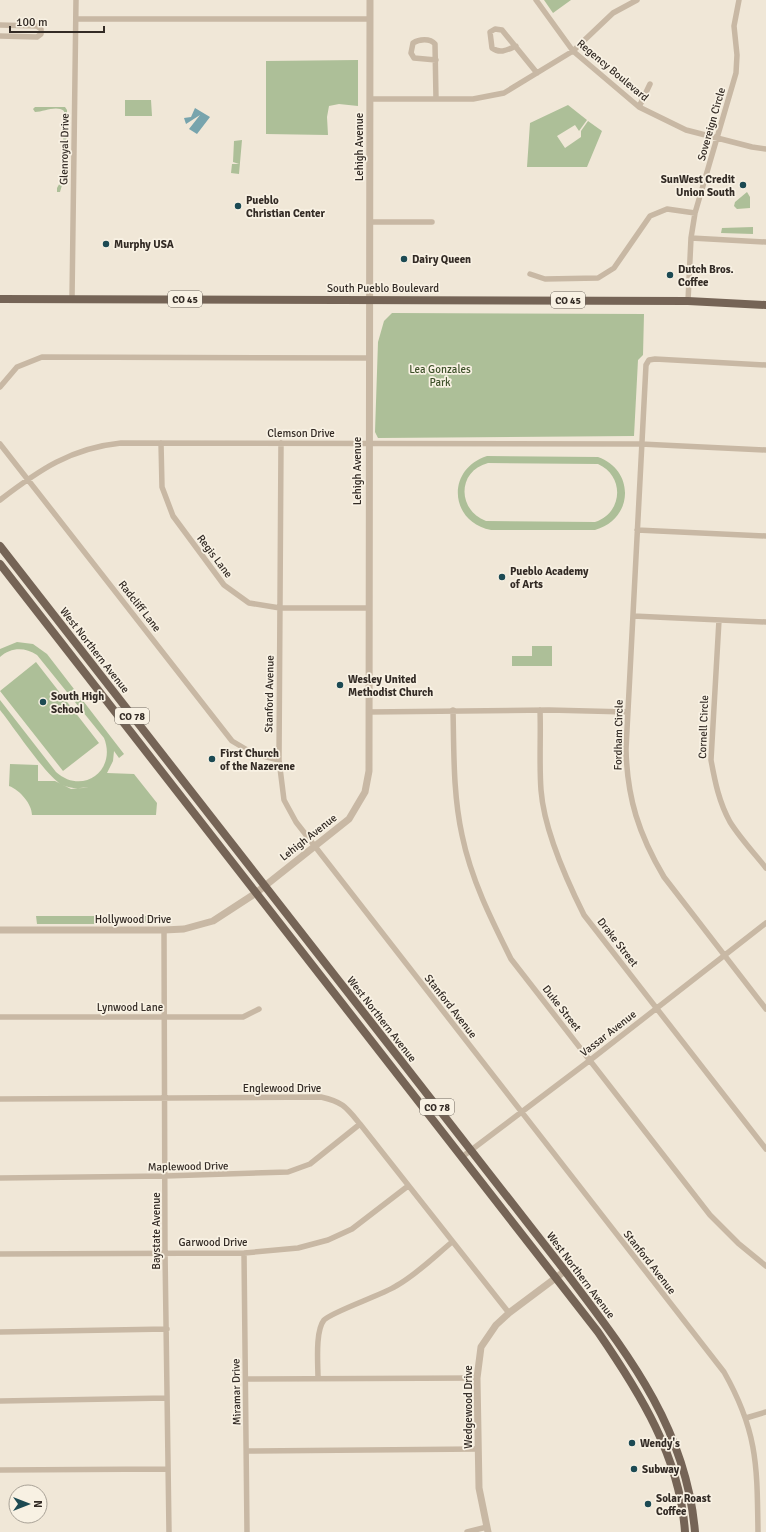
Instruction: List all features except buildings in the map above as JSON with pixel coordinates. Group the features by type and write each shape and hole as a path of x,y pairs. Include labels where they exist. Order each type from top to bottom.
{"main road":[{"name":"South Pueblo Boulevard","path":"0,299 688,301 766,305"},
{"name":"West Northern Avenue","path":"0,546 565,1271 630,1360 663,1418 684,1470 690,1492 695,1532"},
{"name":"West Northern Avenue","path":"0,564 598,1332 623,1369 661,1438 672,1462 680,1488 686,1532"}],"street":[{"name":"Glenroyal Drive","path":"72,299 76,0"},
{"name":"Lehigh Avenue","path":"256,893 314,845 349,819 365,792 369,771 368,358 370,222 370,0"},
{"name":"Regency Boulevard","path":"536,0 573,51 639,107 686,130 717,139 766,149"},
{"path":"370,98 473,99 504,93 573,51 613,13 637,0"},
{"name":"Sovereign Circle","path":"688,301 691,238 695,213 737,64 734,26 739,0"},
{"path":"76,19 370,19"},
{"path":"0,25 37,26 41,29 41,34 37,37 0,36"},
{"path":"516,46 497,52 492,48 490,32 495,29 502,30 516,46 538,73"},
{"path":"436,60 414,58 411,53 413,43 419,40 433,41 436,48 436,60 436,99"},
{"path":"639,107 650,84"},
{"path":"530,274 545,279 598,278 614,268 650,216 667,209 695,213"},
{"path":"370,222 432,222"},
{"path":"691,238 766,242"},
{"path":"0,387 17,367 42,357 368,358"},
{"name":"Fordham Circle","path":"766,365 649,360 646,364 626,749 628,781 632,805 641,834 652,856 664,877 766,1008"},
{"name":"Clemson Drive","path":"0,500 28,478 51,463 87,450 121,443 642,444"},
{"name":"Regis Lane","path":"161,443 162,487 173,516 224,585 249,603 280,608 369,608"},
{"name":"Stanford Avenue","path":"281,443 279,760 284,800 296,822 724,1372 740,1402 754,1447 757,1469 758,1532"},
{"name":"Radcliff Lane","path":"0,444 232,741 254,754 279,760"},
{"path":"642,444 766,450"},
{"path":"637,530 766,536"},
{"path":"633,616 766,622"},
{"name":"Cornell Circle","path":"719,620 711,760 715,783 720,801 731,822 766,868"},
{"path":"369,712 453,710 628,712"},
{"name":"Duke Street","path":"453,710 455,791 462,835 475,879 493,922 511,959 710,1215 738,1243 766,1266"},
{"name":"Drake Street","path":"540,710 541,791 550,831 566,878 584,915 766,1149"},
{"name":"Hollywood Drive","path":"0,930 184,929 213,922 256,893"},
{"name":"Vassar Avenue","path":"462,1157 521,1111 590,1061 766,923"},
{"name":"Baystate Avenue","path":"164,930 167,1469 169,1532"},
{"name":"Lynwood Lane","path":"0,1017 243,1017 259,1009"},
{"name":"Englewood Drive","path":"0,1100 321,1097 337,1101 347,1108 360,1124 509,1313"},
{"name":"Maplewood Drive","path":"0,1178 166,1176 288,1172 310,1164 360,1124"},
{"name":"Garwood Drive","path":"0,1254 166,1252 244,1253 298,1248 328,1240 352,1229 408,1186"},
{"path":"318,1378 319,1333 324,1320 380,1295 398,1285 452,1242"},
{"name":"Miramar Drive","path":"244,1253 247,1532"},
{"name":"Wedgewood Drive","path":"487,1530 478,1488 478,1378 481,1347 496,1325 509,1313 565,1271"},
{"path":"0,1332 167,1329"},
{"path":"246,1379 478,1378"},
{"path":"0,1401 167,1398"},
{"path":"746,1418 766,1412"},
{"path":"247,1451 478,1449"},
{"path":"0,1470 167,1469"},
{"path":"467,1532 487,1530"}],"green space":[{"path":"544,0 571,0 553,13"},
{"path":"358,60 358,106 339,104 329,106 327,117 328,135 266,134 266,61"},
{"path":"125,100 151,100 152,116 125,116"},
{"path":"568,105 587,120 579,131 575,125 557,136 565,148 581,137 581,131 588,121 602,131 587,167 527,167 530,123"},
{"path":"35,107 65,107 67,110 66,178 64,178 60,192 57,192 57,188 62,179 64,111 61,109 54,109 35,112 33,109"},
{"path":"242,140 239,174 231,173 232,164 239,164 233,162 234,141"},
{"path":"747,192 750,197 750,208 737,209 734,206 735,202"},
{"path":"753,227 753,234 721,233 722,228"},
{"name":"Lea Gonzales Park","path":"392,313 644,314 643,355 638,360 634,436 378,438 375,432 378,342 384,321"},
{"path":"487,456 598,457 610,463 619,472 624,483 625,494 623,505 617,516 608,524 595,530 491,530 477,525 467,517 460,506 458,495 459,483 464,472 474,463","holes":["488,463 598,464 607,470 613,477 617,494 611,511 595,522 486,521 476,516 466,500 464,491 466,482 478,467"]},
{"path":"17,642 33,644 47,654 124,754 119,758 114,751 113,761 107,773 134,774 157,803 156,815 32,815 30,806 25,798 9,786 10,764 38,765 38,781 55,781 61,784 47,771 0,710 0,700 56,772 66,779 77,781 86,780 95,776 102,769 106,760 107,750 104,738 37,655 23,649 18,649 9,651 0,657 0,649"},
{"path":"532,646 552,646 552,666 512,666 512,656 532,656"},
{"path":"36,662 99,743 63,771 0,691"},
{"path":"36,916 156,916 154,921 112,924 37,924"}],"water":[{"path":"195,108 210,117 197,134 189,129 200,115 186,124 184,118 191,117"}],"place":[{"name":"SunWest Credit Union South","path":"743,185"},
{"name":"Pueblo Christian Center","path":"238,206"},
{"name":"Murphy USA","path":"106,244"},
{"name":"Dairy Queen","path":"404,259"},
{"name":"Dutch Bros. Coffee","path":"670,275"},
{"name":"Pueblo Academy of Arts","path":"502,577"},
{"name":"Wesley United Methodist Church","path":"340,685"},
{"name":"South High School","path":"43,702"},
{"name":"First Church of the Nazerene","path":"212,759"},
{"name":"Wendy's","path":"632,1443"},
{"name":"Subway","path":"634,1469"},
{"name":"Solar Roast Coffee","path":"648,1504"}]}
